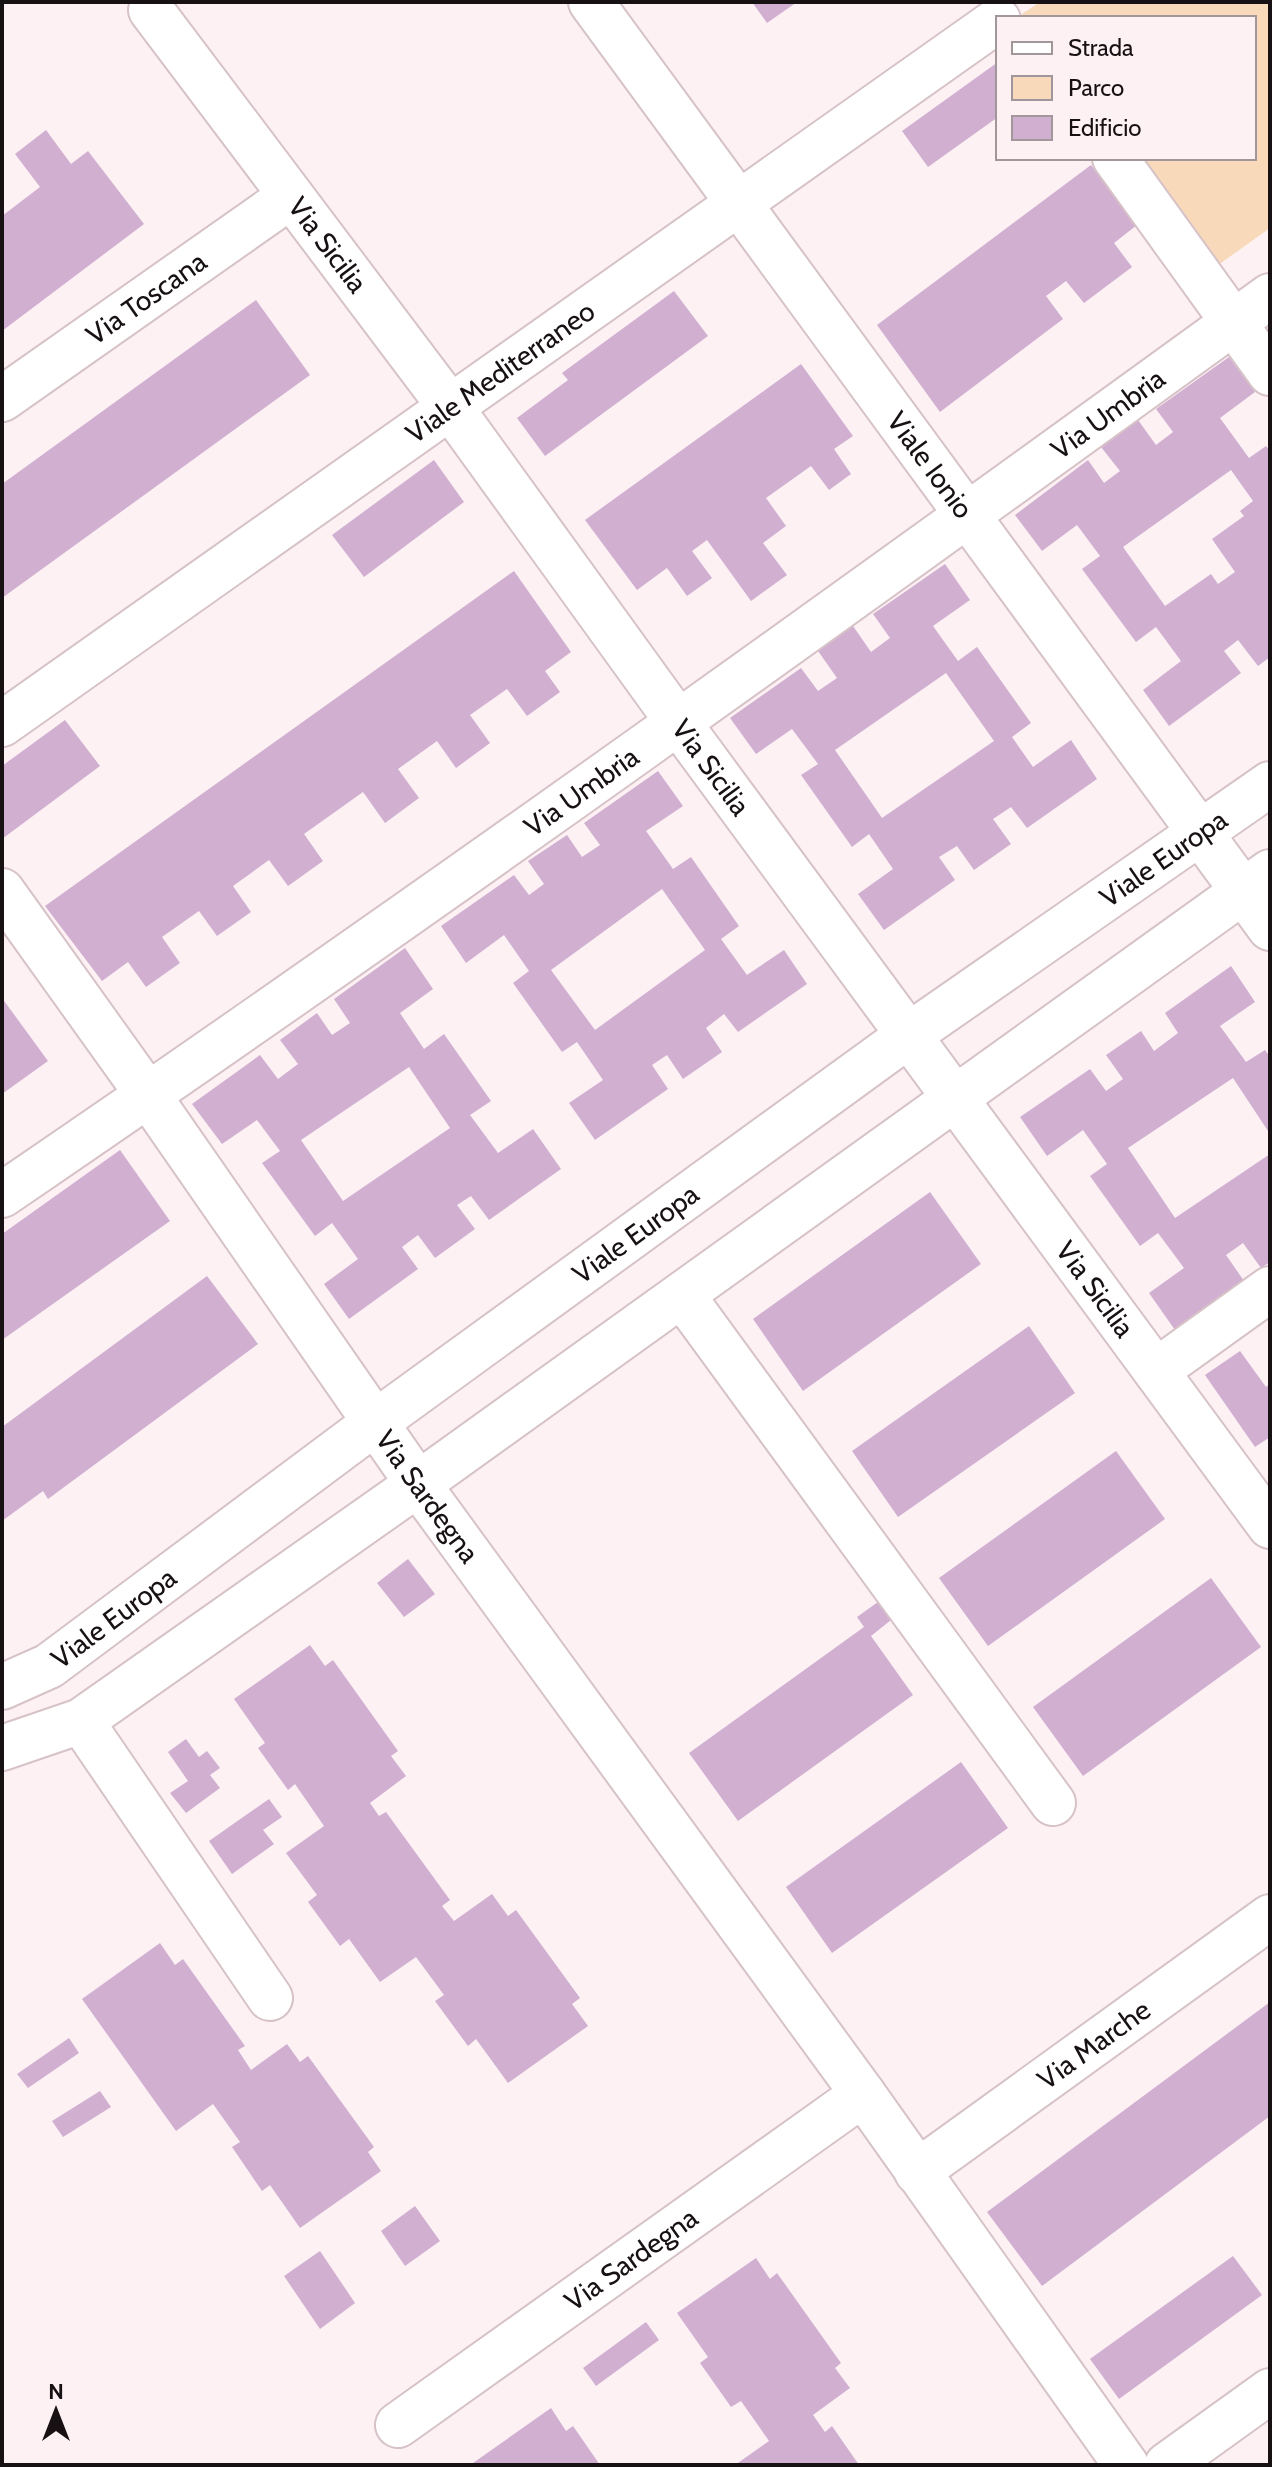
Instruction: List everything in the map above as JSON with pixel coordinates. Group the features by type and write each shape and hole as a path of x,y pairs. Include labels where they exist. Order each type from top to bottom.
{"street":[{"name":"Viale Ionio","path":"591,2 1200,833 1257,882 1270,928"},
{"name":"Via Sicilia","path":"151,10 451,408 678,722 1270,1526"},
{"name":"Viale Mediterraneo","path":"2,724 996,23"},
{"path":"1116,160 1270,373"},
{"name":"Via Toscana","path":"2,399 291,196"},
{"name":"Via Umbria","path":"2,1195 678,722 1270,296"},
{"name":"Viale Europa","path":"2,1687 49,1666 376,1422 909,1035 1270,784"},
{"path":"2,1748 81,1721 418,1484 1257,882"},
{"name":"Via Sardegna","path":"2,891 418,1484 863,2094 1126,2465"},
{"path":"1156,1371 1270,1289"},
{"path":"682,1295 1053,1803"},
{"path":"81,1721 270,1998"},
{"name":"Via Marche","path":"917,2172 1270,1917"},
{"name":"Via Sardegna","path":"398,2425 863,2094"},
{"path":"1167,2465 1270,2391"}],"green space":[{"path":"1040,2 1270,2 1270,228 1207,273 1126,160 1256,160 1256,16 1022,14"}],"building":[{"path":"752,2 797,2 767,23"},
{"path":"996,63 996,118 928,167 902,131"},
{"path":"46,130 71,164 88,151 144,224 2,331 2,216 40,187 15,154"},
{"path":"1091,165 1137,225 1114,243 1132,267 1084,303 1066,281 1046,296 1063,319 940,412 877,325"},
{"path":"674,291 708,336 545,456 517,418 568,380 562,373"},
{"path":"256,300 310,375 2,598 2,484"},
{"path":"1229,357 1255,392 1220,418 1249,458 1266,446 1270,451 1270,657 1258,666 1238,640 1224,651 1241,673 1169,726 1143,690 1181,661 1156,627 1136,642 1082,569 1100,556 1077,525 1042,551 1015,515 1088,460 1104,483 1120,471 1101,447 1138,420 1156,445 1173,432 1156,409","holes":["1231,470 1253,501 1240,511 1244,516 1212,539 1235,572 1218,584 1211,574 1165,606 1123,547"]},
{"path":"801,364 853,436 834,449 851,474 829,490 811,466 766,498 786,526 763,543 787,575 751,601 707,540 692,551 712,578 687,596 667,568 637,590 585,520"},
{"path":"434,460 464,502 364,577 332,535"},
{"path":"945,564 970,600 933,626 958,661 977,647 1031,723 1012,737 1033,767 1071,740 1097,779 1027,828 1011,807 993,819 1011,844 974,870 957,846 939,857 955,880 884,930 858,894 893,869 869,834 852,847 801,775 818,764 792,729 756,754 730,718 801,668 818,691 837,678 818,651 853,626 871,652 890,638 873,614","holes":["946,673 994,741 882,818 835,750"]},
{"path":"514,571 571,652 545,671 560,692 527,716 507,689 470,715 490,743 456,768 437,741 398,769 419,798 385,823 363,792 304,834 323,861 288,886 269,860 233,886 251,912 217,936 199,911 162,937 180,963 146,987 128,962 102,981 45,906"},
{"path":"65,720 100,766 2,839 2,766"},
{"path":"658,771 683,806 646,831 673,869 691,857 739,926 721,939 747,975 784,950 807,984 738,1032 724,1014 706,1028 722,1052 683,1079 667,1055 652,1065 668,1089 595,1140 569,1103 603,1080 577,1042 562,1052 513,983 529,971 504,935 466,963 441,926 514,875 529,895 544,884 528,861 567,835 582,857 600,845 584,823","holes":["662,889 705,950 595,1030 551,970"]},
{"path":"405,948 433,989 400,1013 424,1049 444,1034 491,1101 470,1115 498,1153 533,1129 561,1169 489,1220 471,1196 457,1205 475,1229 435,1258 418,1235 402,1247 418,1269 349,1319 324,1284 358,1259 332,1223 315,1236 262,1163 280,1151 257,1120 222,1144 192,1104 260,1055 278,1079 298,1064 280,1040 317,1013 332,1035 350,1023 334,999","holes":["409,1067 450,1128 343,1201 301,1140"]},
{"path":"1231,966 1255,1002 1220,1026 1246,1062 1265,1050 1270,1057 1270,1134 1233,1078 1128,1148 1175,1218 1270,1154 1270,1262 1261,1268 1243,1243 1226,1255 1244,1281 1175,1330 1149,1293 1184,1268 1158,1233 1140,1246 1090,1176 1107,1164 1083,1130 1047,1156 1020,1117 1090,1069 1106,1091 1123,1079 1106,1055 1141,1031 1154,1051 1178,1033 1165,1013"},
{"path":"2,998 48,1061 2,1094"},
{"path":"120,1150 170,1221 2,1340 2,1234"},
{"path":"930,1192 981,1264 803,1391 753,1319"},
{"path":"207,1276 258,1344 48,1499 43,1491 2,1521 2,1427"},
{"path":"1029,1326 1075,1393 898,1517 852,1451"},
{"path":"1240,1351 1266,1387 1270,1384 1270,1437 1255,1447 1205,1375"},
{"path":"1116,1451 1165,1519 988,1646 939,1578"},
{"path":"408,1559 435,1594 404,1617 377,1583"},
{"path":"1211,1578 1261,1647 1083,1776 1033,1707"},
{"path":"878,1602 891,1620 871,1636 913,1695 738,1821 689,1753 864,1627 857,1617"},
{"path":"310,1645 325,1666 333,1660 398,1751 391,1756 406,1776 370,1803 379,1816 386,1812 450,1900 442,1906 454,1921 492,1894 508,1916 516,1910 580,1998 572,2004 588,2026 508,2083 476,2039 468,2046 435,2001 444,1995 416,1957 380,1982 349,1939 340,1946 308,1902 317,1895 286,1853 324,1826 295,1784 288,1790 258,1748 265,1743 234,1699"},
{"path":"186,1739 199,1757 207,1751 220,1768 210,1775 220,1788 186,1813 170,1793 188,1781 168,1752"},
{"path":"961,1762 1008,1828 832,1953 786,1887"},
{"path":"269,1799 282,1817 263,1830 274,1844 232,1874 209,1841"},
{"path":"160,1943 175,1965 183,1959 245,2046 238,2050 251,2070 287,2044 300,2062 308,2056 374,2147 368,2152 381,2171 300,2228 270,2185 262,2191 232,2147 240,2142 213,2104 176,2131 82,1999"},
{"path":"1270,2002 1270,2116 1042,2286 987,2212"},
{"path":"69,2038 79,2053 28,2088 17,2074"},
{"path":"100,2091 111,2107 63,2137 52,2121"},
{"path":"415,2206 440,2241 405,2266 381,2231"},
{"path":"320,2251 355,2303 320,2329 284,2276"},
{"path":"1233,2256 1262,2295 1119,2399 1090,2359"},
{"path":"756,2258 770,2279 777,2273 841,2363 835,2368 850,2388 813,2415 825,2432 832,2426 859,2465 735,2465 769,2441 741,2401 731,2407 700,2363 708,2357 677,2313"},
{"path":"646,2322 659,2340 596,2386 583,2368"},
{"path":"551,2408 566,2431 573,2426 600,2465 473,2463"}]}
